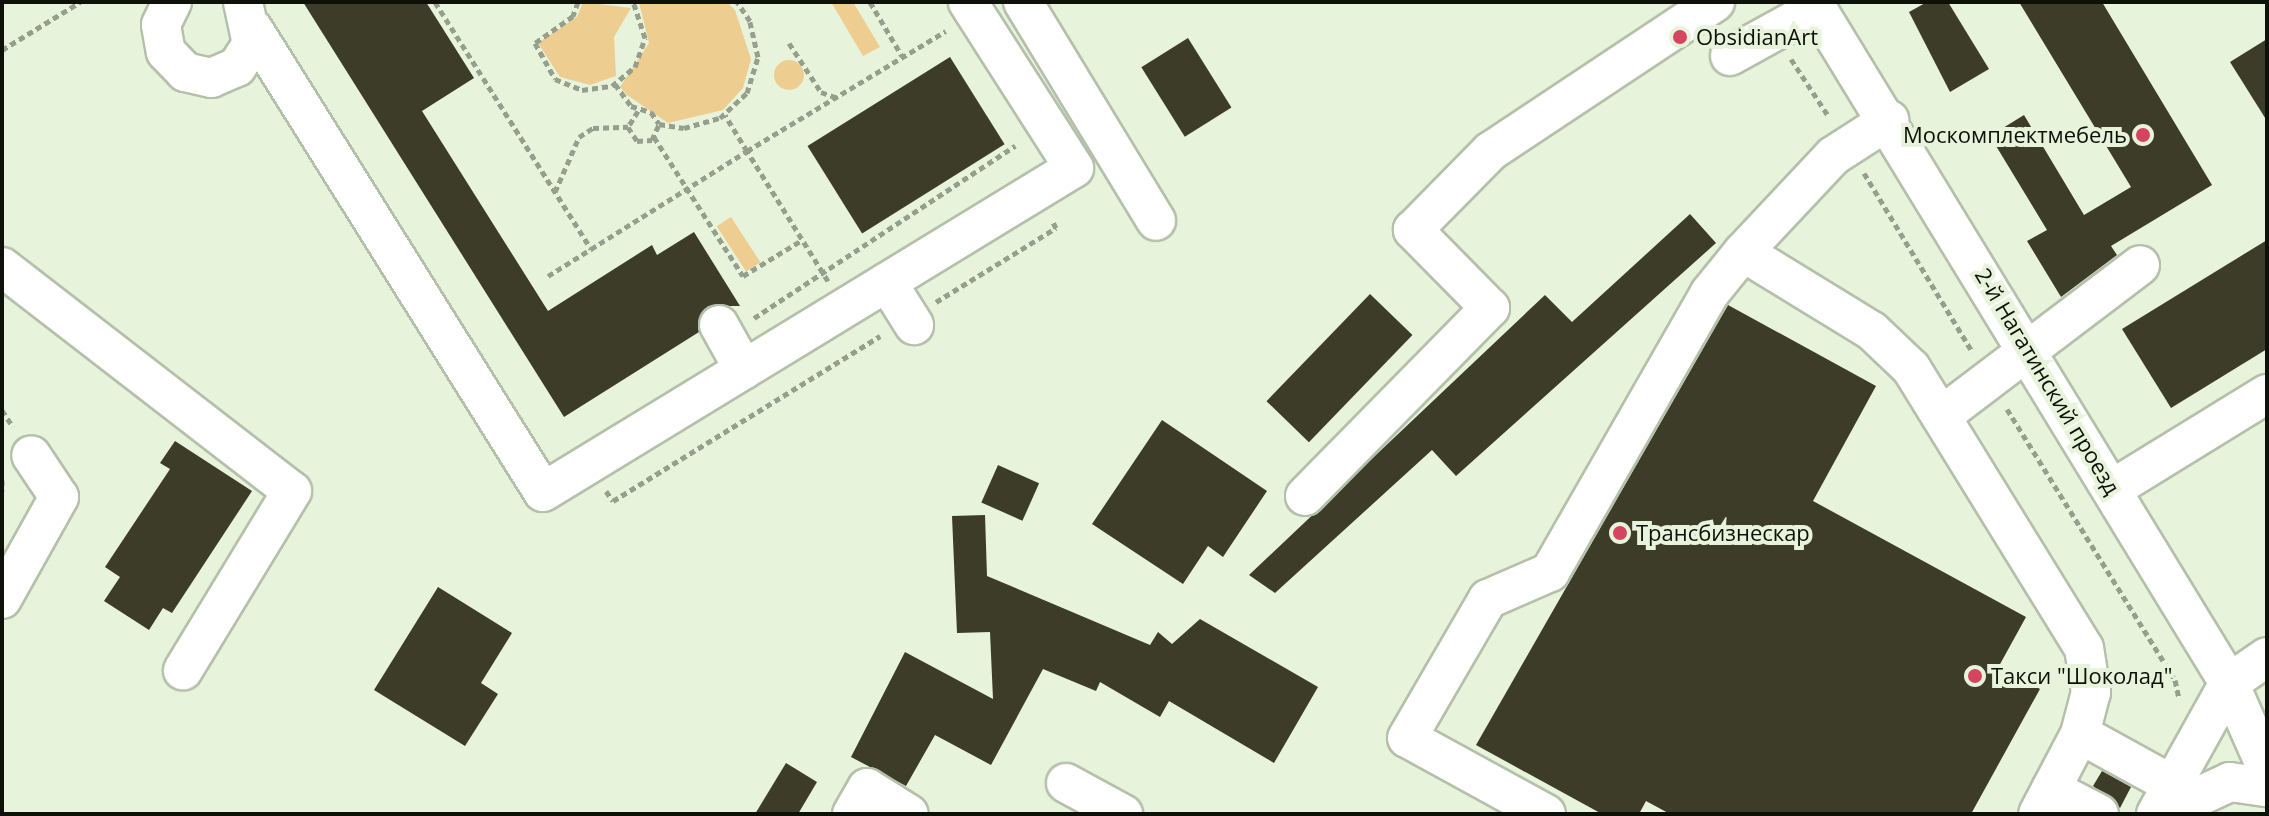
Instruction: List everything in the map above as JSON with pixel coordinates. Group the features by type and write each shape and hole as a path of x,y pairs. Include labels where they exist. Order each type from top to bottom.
{"street":[{"path":"172,2 162,38 174,63 211,78 237,67 284,79"},
{"path":"248,16 284,79 543,492 1074,168 968,2"},
{"path":"1023,2 1156,221"},
{"path":"1305,496 1490,308 1413,230 1491,151 1715,2"},
{"path":"1730,56 1815,5"},
{"name":"2-й Нагатинский проезд","path":"1815,5 2114,488 2229,683 2267,769"},
{"path":"237,67 248,16"},
{"path":"1546,814 1407,738 1488,599 1550,572 1709,294 1743,252 1833,156 1889,120"},
{"path":"1743,252 1872,331 1944,414 2084,648 2091,692 2080,734 2044,802 2099,814"},
{"path":"1944,414 2031,352 2140,265"},
{"path":"2,267 292,491 183,670"},
{"path":"887,282 914,325"},
{"path":"722,331 744,370"},
{"path":"2114,488 2267,394"},
{"path":"2,599 59,497 31,455"},
{"path":"2163,804 2229,683 2267,657"},
{"path":"2080,734 2163,804"},
{"path":"2163,804 2230,782 2267,787"},
{"path":"1066,783 1123,814"},
{"path":"852,814 867,788 909,814"}],"path":[{"path":"2,50 80,2"},
{"path":"435,2 591,249"},
{"path":"578,2 573,16 535,43 539,57 567,86 615,84 642,53 644,23 633,2"},
{"path":"659,124 693,127 725,115 747,93 758,57 750,21 737,2"},
{"path":"870,2 902,56"},
{"path":"548,276 945,30 953,43"},
{"path":"789,43 821,92 836,97"},
{"path":"615,84 638,111 651,112 659,124"},
{"path":"628,127 638,111"},
{"path":"725,115 867,344"},
{"path":"654,137 659,124"},
{"path":"555,193 579,137 593,128 628,127"},
{"path":"628,127 637,141 654,137"},
{"path":"654,137 743,276 802,240"},
{"path":"722,331 823,274 1018,151 1010,137"},
{"path":"2,480 2,491"}],"shaded area":[{"path":"583,2 631,8 614,37 616,76 590,85 560,77 538,43 577,17"},
{"path":"639,2 727,2 735,10 751,59 743,88 723,110 668,123 620,87 649,43"},
{"path":"831,2 853,2 880,47 863,56"},
{"path":"789,60 799,65 804,75 799,85 789,90 779,85 774,75 779,65"},
{"path":"731,217 760,262 746,272 717,226"}],"building":[{"path":"303,2 426,2 474,78 422,111 548,311 652,245 657,255 694,232 740,306 708,306 699,332 564,417"},
{"path":"1927,2 1948,2 1989,69 1950,92 1909,12"},
{"path":"2019,2 2102,2 2212,185 2111,246 2117,255 2061,297 2027,241 2047,230 1990,136 2024,115 2084,215 2131,187"},
{"path":"1188,38 1231,108 1185,137 1141,67"},
{"path":"2267,39 2267,121 2230,62"},
{"path":"950,57 1005,144 862,233 808,146"},
{"path":"1690,214 1716,243 1456,476 1432,450 1275,593 1249,575 1545,295 1572,322"},
{"path":"2267,240 2267,349 2171,408 2122,329"},
{"path":"1370,294 1412,335 1309,442 1266,401"},
{"path":"1728,305 1876,386 1813,501 2026,617 1999,666 2040,689 1971,814 1670,814 1646,801 1639,814 1602,814 1476,745"},
{"path":"1162,420 1267,491 1223,557 1208,546 1183,584 1092,524"},
{"path":"175,441 252,491 172,613 163,608 149,630 104,601 120,577 105,567 170,469 160,463"},
{"path":"998,465 1039,483 1022,521 981,502"},
{"path":"985,515 987,576 1150,645 1158,632 1172,644 1200,619 1318,687 1274,763 1169,701 1160,717 1100,682 1096,691 1043,669 991,765 935,735 906,786 851,757 905,652 993,699 990,632 957,633 952,516"},
{"path":"438,587 512,633 481,683 498,694 465,746 374,690"},
{"path":"786,763 817,782 798,814 755,814"},
{"path":"2102,771 2131,787 2120,808 2093,786"}],"place":[{"name":"ObsidianArt","path":"1680,37"},
{"name":"Москомплектмебель","path":"2143,135"},
{"name":"Трансбизнескар","path":"1620,533"},
{"name":"Такси \"Шоколад\"","path":"1975,676"}]}
